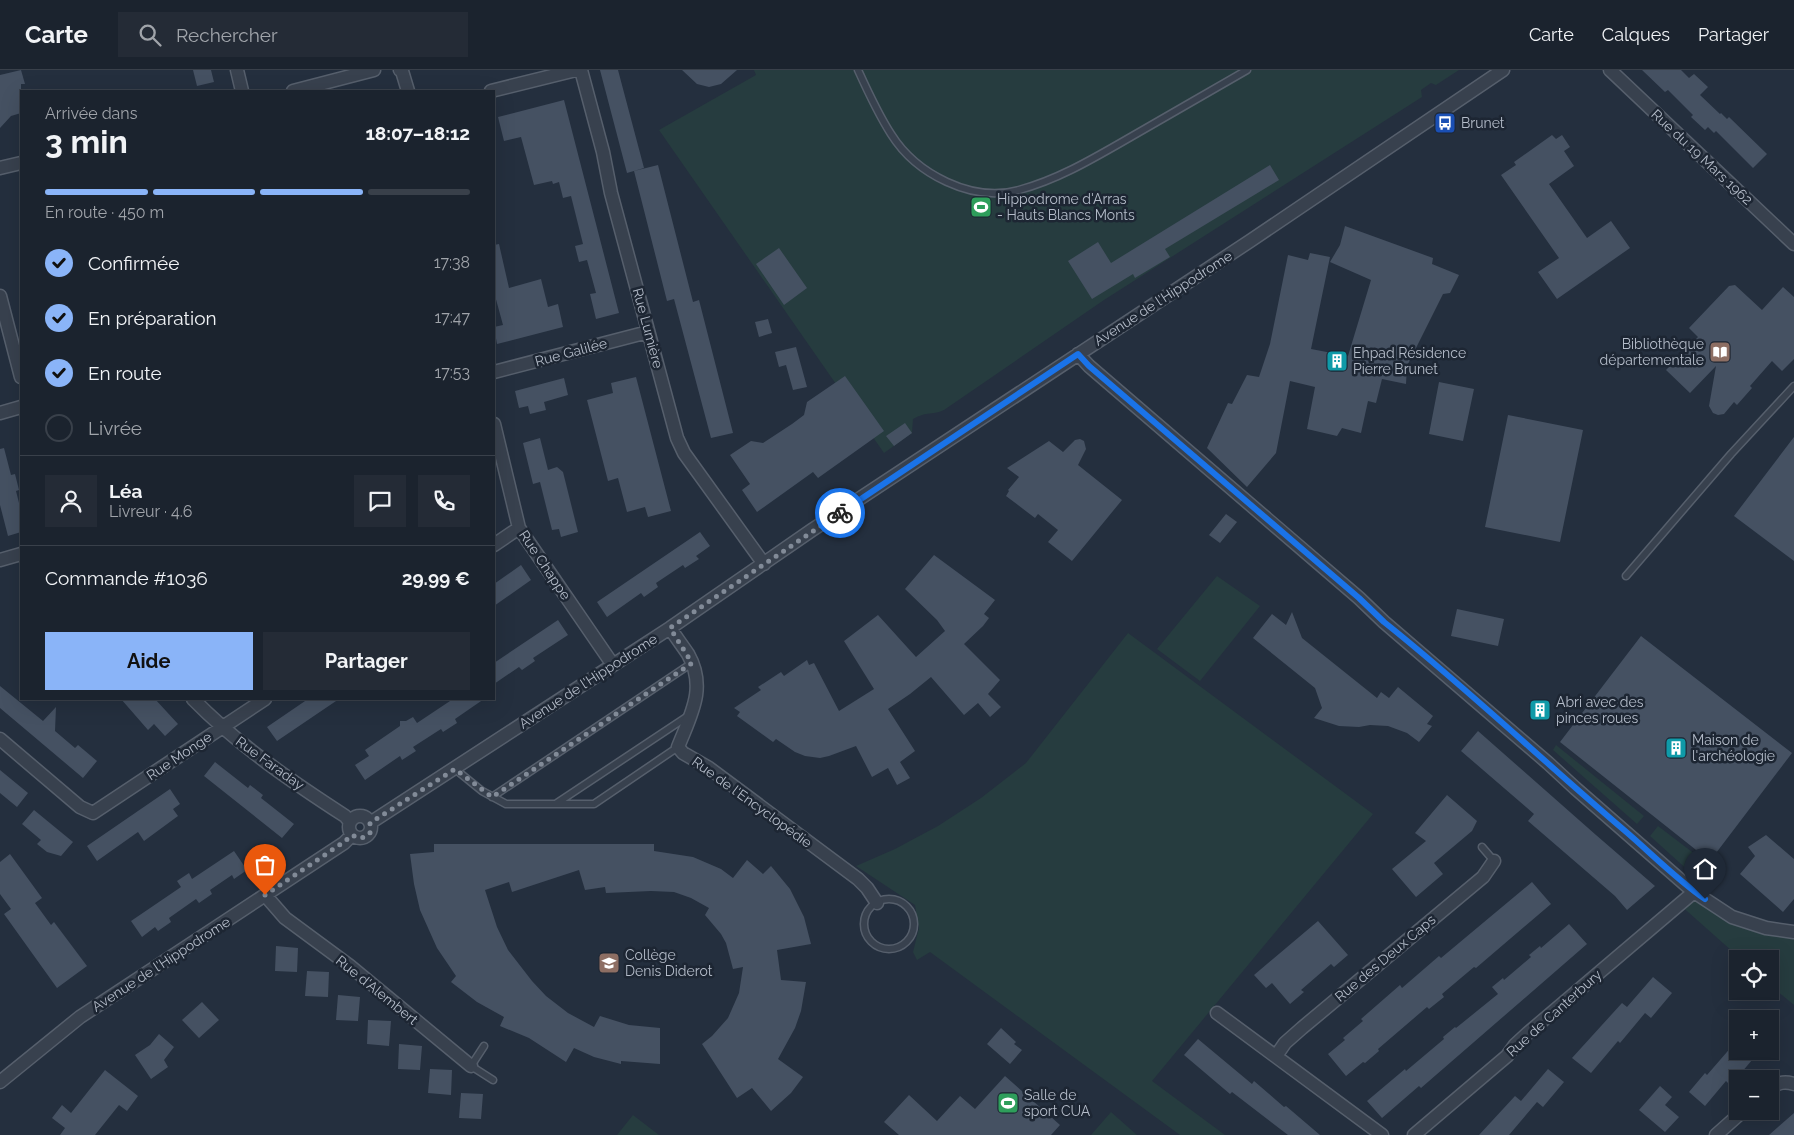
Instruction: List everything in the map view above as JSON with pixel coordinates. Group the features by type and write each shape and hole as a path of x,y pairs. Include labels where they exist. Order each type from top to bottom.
{"street":[{"path":"237,70 242,90"},
{"path":"297,90 374,70"},
{"path":"400,70 402,71 408,90"},
{"path":"495,90 576,70"},
{"name":"Rue Lumière","path":"580,70 597,128 611,193 677,438 682,448 764,564"},
{"name":"Avenue de l'Hippodrome","path":"370,823 670,628 812,530 1266,230 1503,70"},
{"name":"Rue du 19 Mars 1962","path":"1610,70 1794,244"},
{"path":"0,168 20,163"},
{"path":"0,296 20,373"},
{"name":"Rue Galilée","path":"495,372 648,332"},
{"path":"1078,354 1096,372 1352,592 1694,892 1732,917 1766,928 1794,932"},
{"path":"0,413 20,407"},
{"name":"Rue Chappe","path":"495,428 519,528 613,665"},
{"path":"495,544 519,528"},
{"path":"0,560 20,554"},
{"name":"Rue de l'Encyclopédie","path":"670,628 692,663 698,685 692,713 678,747 683,753 709,768 858,878 877,903"},
{"name":"Rue Faraday","path":"194,700 222,727 264,761 345,816 350,822"},
{"name":"Rue Monge","path":"0,739 80,807 93,814 263,700"},
{"path":"361,816 368,819 370,823 370,833 365,838 357,838 352,835 349,828 350,822 353,819 361,816"},
{"name":"Avenue de l'Hippodrome","path":"0,1082 80,1018 352,835"},
{"name":"Rue des Deux Caps","path":"1276,1056 1285,1043 1302,1028 1483,878 1494,860"},
{"name":"Rue de Canterbury","path":"1414,1135 1507,1056 1515,1045 1528,1033 1694,892"},
{"name":"Rue d'Alembert","path":"265,895 285,918 350,966 471,1066"},
{"path":"1217,1014 1382,1135"},
{"path":"1779,1083 1785,1081 1794,1084"},
{"path":"1716,1135 1734,1120"}],"lane":[{"path":"858,70 891,135 905,151 924,168 944,181 968,190 991,193 1017,191 1052,179 1092,159 1247,70"},
{"path":"1626,576 1731,454 1794,386"},
{"path":"492,797 692,663"},
{"path":"556,804 692,713"},
{"path":"455,769 492,797 506,804 594,804 678,747"},
{"path":"1482,847 1494,860"},
{"path":"884,900 900,902 911,913 914,920 914,928 902,946 882,948 871,941 866,935 864,928 867,913 877,903 884,900"},
{"path":"471,1066 484,1046"},
{"name":"Rue d'Alembert","path":"471,1066 493,1080"}],"green space":[{"name":"Hippodrome d'Arras - Hauts Blancs Monts","path":"754,70 1459,70 1436,85 1431,83 1421,90 1422,97 1104,300 944,410 913,419 912,433 884,453 659,130 756,75"},
{"path":"1217,576 1260,606 1200,681 1157,649"},
{"path":"1128,633 1373,814 1152,1081 1225,1135 1180,1135 930,952 917,960 913,952 919,928 915,905 856,866 895,849 938,826 981,798 1026,763"},
{"path":"1556,745 1644,816 1637,824 1553,750"},
{"path":"1658,826 1704,861 1691,873 1650,836"},
{"path":"1694,892 1715,906 1794,932 1794,1005 1779,992 1779,950 1731,950 1679,904"},
{"path":"1111,1112 1137,1135 1091,1135"},
{"path":"633,1115 659,1135 617,1135"}],"building":[{"path":"21,70 25,84 21,84 20,113 11,116 0,128 0,75"},
{"path":"193,70 211,70 214,82 197,86"},
{"path":"600,70 618,70 644,168 627,173"},
{"path":"682,70 737,70 721,84 709,87 697,84"},
{"path":"1642,70 1681,70 1689,78 1694,74 1708,87 1700,95 1720,114 1727,119 1729,117 1767,154 1753,168 1716,131 1714,133 1708,127 1705,130 1668,90 1665,92"},
{"path":"564,100 619,313 596,319 590,294 596,293 587,260 579,262 575,246 583,244 571,196 563,198 559,182 553,184 552,181 534,185 521,137 504,141 498,117"},
{"path":"1552,135 1556,139 1562,135 1570,147 1564,151 1574,166 1549,184 1587,238 1611,221 1630,248 1557,299 1538,272 1559,258 1501,175 1516,165 1514,162"},
{"path":"658,165 693,302 699,300 733,433 711,438 674,299 667,301 634,171"},
{"path":"1270,165 1279,180 1165,249 1170,257 1135,278 1133,274 1092,299 1068,261 1098,242 1111,263"},
{"name":"Ehpad Résidence Pierre Brunet","path":"1345,226 1433,258 1432,264 1459,275 1450,293 1443,294 1407,366 1406,384 1382,379 1376,403 1368,401 1361,433 1342,428 1337,436 1307,429 1315,387 1290,381 1276,453 1247,487 1207,448 1228,403 1232,404 1247,375 1259,377 1270,344 1288,255 1308,260 1310,253 1330,257 1311,349 1348,356 1371,280 1330,262 1340,245"},
{"path":"499,244 509,288 541,279 548,307 558,304 563,327 497,344 495,327 503,325 495,296 495,245"},
{"path":"779,248 807,288 784,305 756,264"},
{"name":"Bibliothèque départementale","path":"1735,285 1762,310 1783,287 1794,297 1794,359 1782,371 1772,361 1750,386 1752,388 1737,405 1734,402 1724,414 1718,415 1713,413 1709,406 1716,366 1690,393 1666,370 1698,337 1689,328 1729,286"},
{"path":"768,319 772,333 759,337 755,322"},
{"path":"796,347 807,387 793,390 786,365 779,367 775,352"},
{"path":"845,376 884,431 818,478 813,472 757,512 742,490 750,484 730,455 751,441 763,443 792,424 804,415 807,402"},
{"path":"636,377 671,511 648,517 645,507 627,512 618,478 608,481 587,400 613,393 611,383"},
{"path":"564,378 568,395 544,402 546,410 530,414 528,406 519,408 515,391"},
{"path":"1439,382 1474,389 1463,441 1429,434"},
{"path":"1508,415 1583,430 1560,542 1485,527"},
{"path":"905,423 912,433 894,446 886,436"},
{"path":"1794,437 1794,561 1734,516"},
{"path":"540,438 548,470 557,467 563,472 578,532 561,537 559,529 552,530 540,482 533,484 523,443"},
{"path":"1080,439 1084,441 1086,449 1078,465 1122,500 1072,561 1048,542 1058,530 1038,514 1035,518 1006,496 1008,490 1019,477 1007,468 1049,441 1063,452 1075,440"},
{"path":"4,448 11,475 15,474 19,490 16,491 20,507 20,532 8,536 0,505 0,449"},
{"path":"1226,514 1237,522 1220,543 1209,535"},
{"path":"700,532 710,546 696,556 699,559 685,568 683,565 656,583 658,587 644,597 641,593 607,617 597,602"},
{"path":"934,555 995,600 984,614 989,618 964,644 1000,680 988,694 1001,707 990,717 978,703 964,715 931,677 888,709 915,751 900,762 910,778 897,785 888,768 872,777 856,746 820,758 805,756 795,752 776,739 773,742 737,716 740,712 734,708 761,690 758,687 781,672 784,676 807,660 809,665 814,663 839,711 874,689 844,641 878,615 916,657 945,631 937,620 905,589"},
{"path":"521,565 531,580 495,605 495,583"},
{"path":"1457,609 1504,619 1498,646 1451,636"},
{"path":"1292,612 1302,638 1377,698 1381,692 1389,698 1398,687 1433,716 1427,724 1432,726 1419,742 1407,733 1388,726 1339,726 1314,718 1322,708 1315,688 1253,638 1272,614 1286,625"},
{"path":"558,620 568,635 533,658 535,661 522,670 519,667 495,683 495,662"},
{"name":"Maison de l'archéologie","path":"1641,636 1792,753 1710,861 1560,742"},
{"path":"0,686 43,721 56,707 55,731 75,748 78,745 97,761 83,778 0,708"},
{"path":"122,700 156,700 178,724 165,736 154,724 148,730"},
{"path":"307,700 338,700 277,741 267,727"},
{"path":"452,700 483,700 455,719 457,723 443,732 441,729 413,747 416,751 402,760 400,756 365,780 355,765 369,756 365,750 400,726 400,721 406,721 413,717 417,723"},
{"path":"1478,731 1655,886 1627,910 1615,896 1528,821 1534,814 1461,751"},
{"path":"215,762 248,788 250,785 263,795 261,798 294,824 282,838 204,776"},
{"path":"0,770 28,793 17,807 0,793"},
{"path":"170,789 180,804 173,809 178,816 144,841 138,832 97,861 87,846"},
{"path":"1447,795 1477,821 1472,831 1434,863 1443,874 1416,897 1392,869 1426,841 1415,833"},
{"path":"34,810 73,842 61,856 47,852 37,844 41,840 22,824"},
{"path":"1766,835 1794,859 1794,899 1783,912 1740,874 1755,856 1748,847"},
{"path":"434,844 654,844 654,851 693,857 721,869 733,878 747,860 763,874 771,866 790,889 804,917 811,944 777,950 781,980 806,982 801,1011 795,1028 778,1059 803,1077 791,1093 771,1111 752,1088 737,1098 702,1044 728,1018 739,993 743,967 733,969 726,943 705,915 709,908 691,898 674,892 606,893 605,887 585,890 579,870 512,892 509,882 485,890 497,927 508,950 532,981 546,996 568,1013 594,1027 600,1016 629,1025 660,1028 660,1064 621,1061 621,1064 594,1057 574,1048 566,1062 529,1038 500,1026 504,1017 477,1002 451,982 456,976 437,948 420,910 410,854 434,852"},
{"path":"234,851 247,870 234,879 232,875 210,890 212,894 199,903 196,899 169,918 171,922 158,931 155,927 142,937 131,921 181,887 177,881 189,873 192,879"},
{"path":"10,854 42,898 35,903 51,925 54,922 87,966 57,988 4,914 11,909 0,894 0,862"},
{"path":"1532,882 1551,904 1476,968 1474,967 1442,994 1444,997 1429,1009 1427,1007 1378,1049 1379,1051 1365,1063 1363,1062 1346,1076 1328,1054 1363,1021 1361,1019 1400,985 1402,988 1439,956 1441,958"},
{"path":"1318,921 1348,955 1334,967 1331,964 1301,990 1304,992 1290,1004 1272,983 1266,988 1254,975"},
{"path":"1569,924 1587,944 1421,1088 1419,1086 1382,1118 1367,1101 1405,1069 1406,1071 1444,1039 1443,1037 1455,1027 1498,994 1492,987 1503,978 1504,980 1531,957 1529,955 1540,946 1541,948"},
{"path":"276,946 298,948 297,972 275,971"},
{"path":"307,971 329,972 328,997 305,996"},
{"path":"1653,977 1672,993 1651,1018 1645,1013 1591,1073 1572,1058 1622,1003 1627,1007"},
{"path":"338,995 360,997 358,1021 336,1020"},
{"path":"202,1002 219,1020 199,1038 182,1020"},
{"path":"368,1020 391,1021 389,1046 367,1044"},
{"path":"1001,1028 1016,1042 1014,1044 1022,1050 1010,1064 987,1044"},
{"path":"159,1034 174,1047 164,1060 168,1067 151,1079 135,1055 150,1045"},
{"path":"1198,1039 1252,1084 1254,1081 1320,1135 1288,1135 1232,1092 1230,1094 1184,1055"},
{"path":"399,1044 422,1046 420,1070 398,1069"},
{"path":"1729,1050 1729,1060 1752,1060 1744,1070 1729,1070 1729,1082 1726,1081 1705,1106 1689,1092 1705,1073 1707,1075"},
{"path":"430,1069 452,1070 451,1095 428,1093"},
{"path":"1548,1069 1564,1082 1543,1107 1537,1102 1509,1135 1479,1135 1515,1096 1521,1101"},
{"path":"105,1070 138,1096 127,1111 119,1105 95,1135 60,1135 65,1128 52,1118 62,1105 71,1113"},
{"name":"Salle de sport CUA","path":"1005,1076 1060,1125 1051,1135 899,1135 884,1122 909,1095 937,1121 960,1096 975,1109"},
{"path":"1660,1086 1672,1097 1665,1105 1679,1117 1665,1132 1639,1110"},
{"path":"461,1093 483,1094 481,1119 459,1118"},
{"path":"1794,1113 1794,1135 1769,1135"}],"way so far":[{"path":"265,895 352,835 357,838 365,838 370,833 370,823 455,769 492,797 512,784 692,663 670,628 812,530 840,513"}],"place":[{"name":"Brunet","path":"1445,123"},
{"name":"Hippodrome d'Arras - Hauts Blancs Monts","path":"981,207"},
{"name":"Bibliothèque départementale","path":"1720,352"},
{"name":"Ehpad Résidence Pierre Brunet","path":"1337,361"},
{"name":"Abri avec des pinces roues","path":"1540,710"},
{"name":"Maison de l'archéologie","path":"1676,748"},
{"name":"Collège Denis Diderot","path":"609,963"},
{"name":"Salle de sport CUA","path":"1008,1103"}],"route":[{"path":"840,513 1078,354 1089,366 1359,598 1384,622 1694,892 1705,899"}]}
